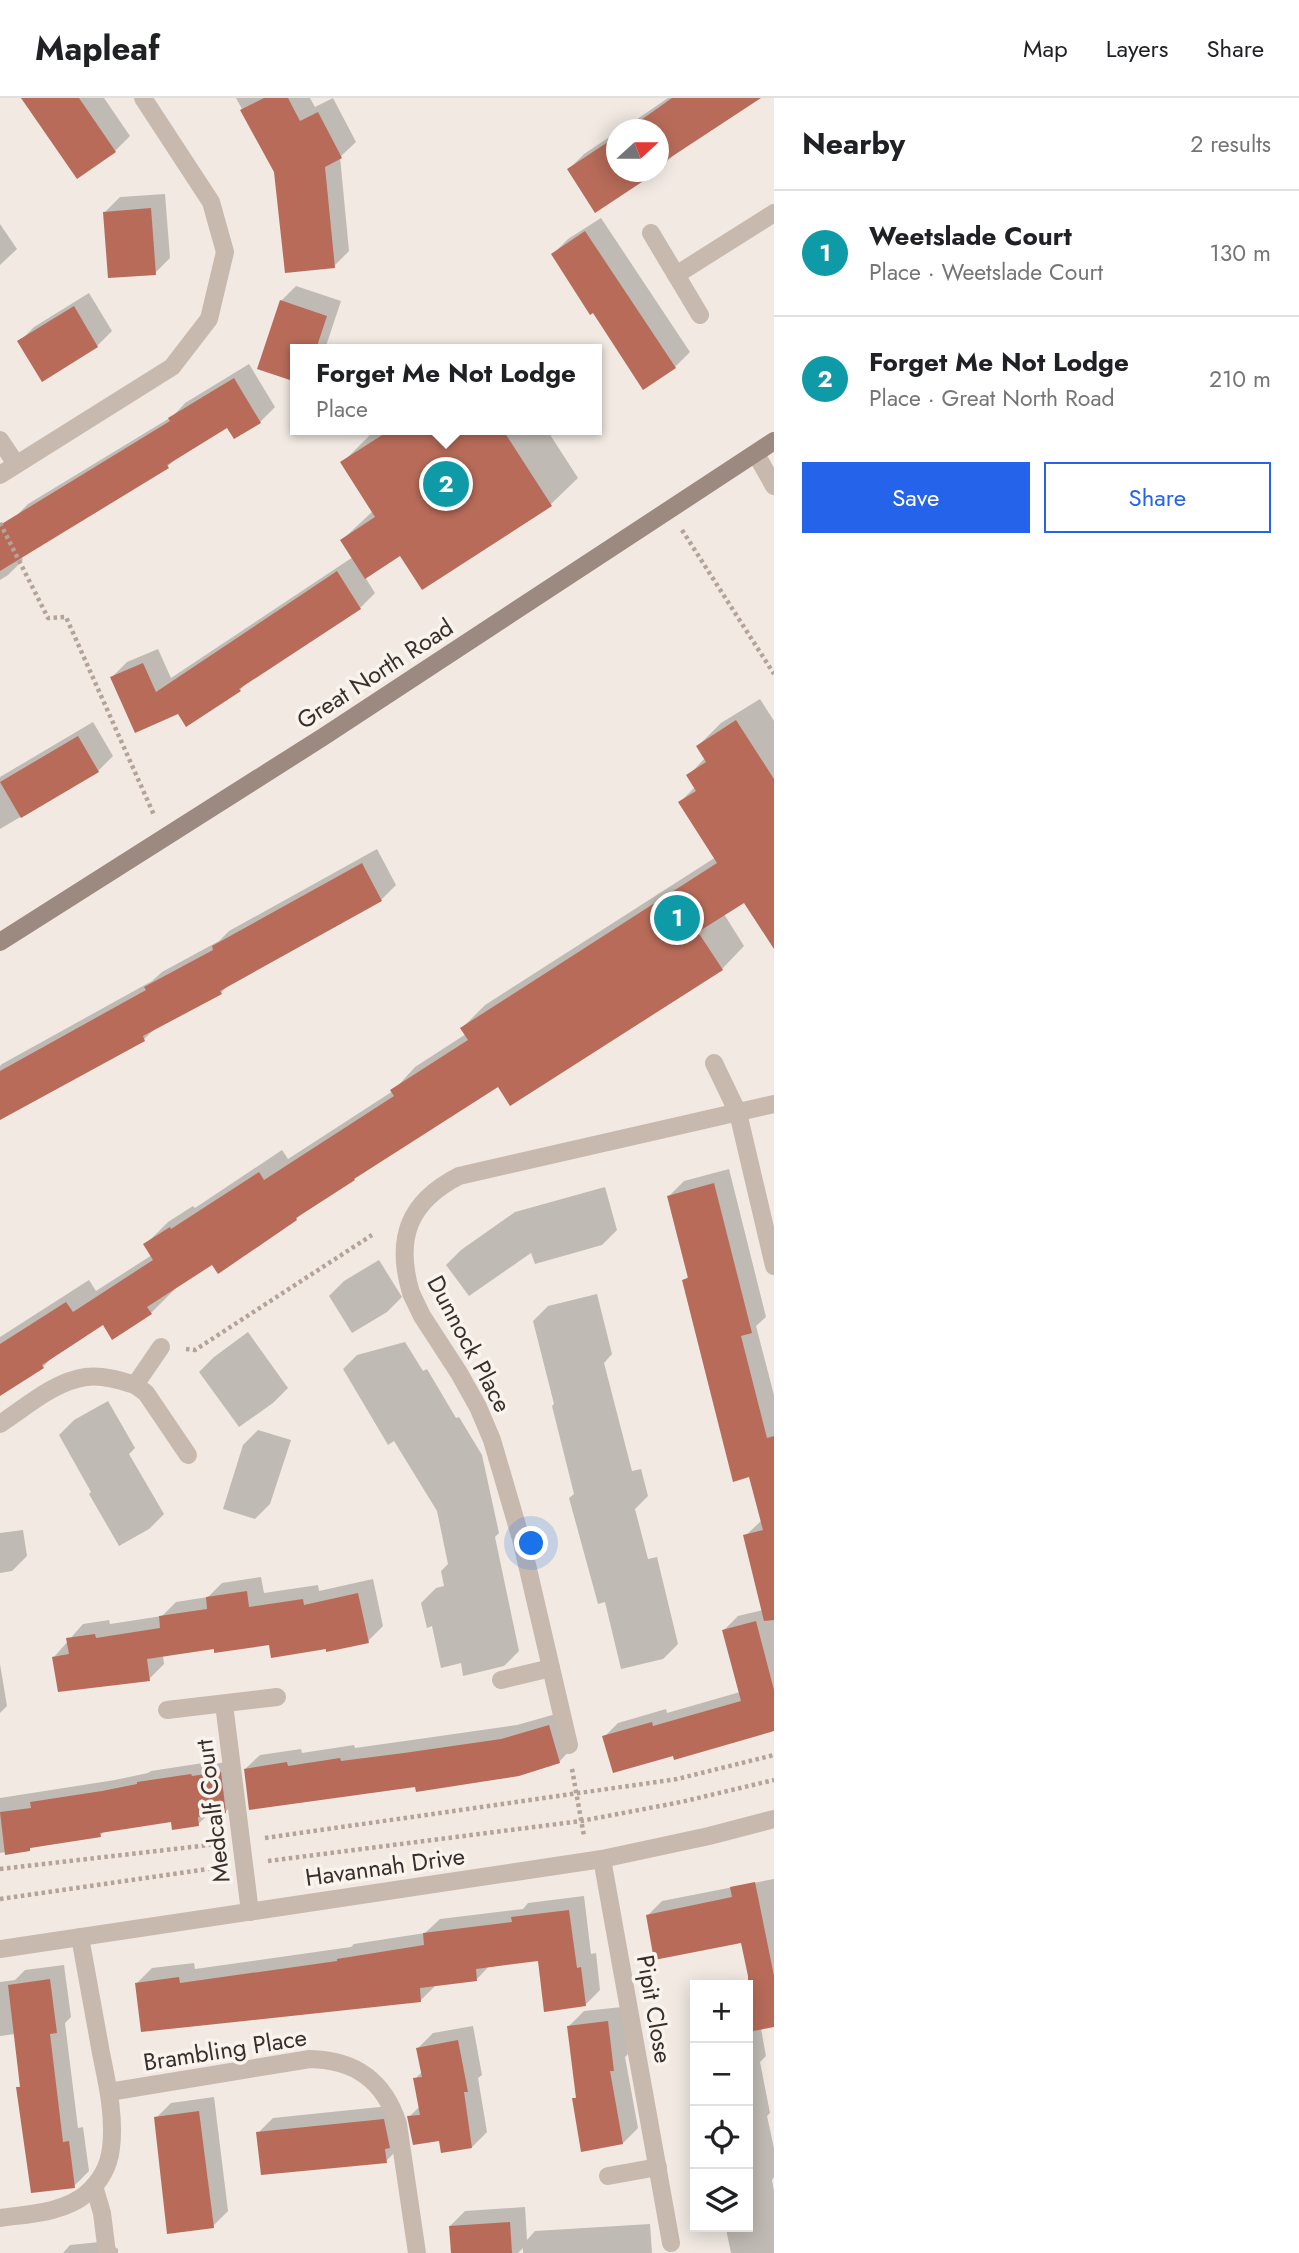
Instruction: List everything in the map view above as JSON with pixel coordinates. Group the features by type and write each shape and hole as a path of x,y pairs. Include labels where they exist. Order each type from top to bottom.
{"main road":[{"name":"Great North Road","path":"0,942 165,839 774,441"}],"street":[{"path":"0,475 172,367 209,319 225,252 211,202 143,98"},
{"path":"676,275 774,213"},
{"path":"651,233 700,315"},
{"path":"0,440 16,464"},
{"path":"756,454 774,486"},
{"path":"714,1063 738,1113 774,1266"},
{"name":"Dunnock Place","path":"569,1745 522,1539 492,1440 460,1373 422,1316 411,1293 403,1254 408,1227 423,1202 444,1184 459,1177 774,1104"},
{"path":"135,1385 161,1347"},
{"path":"0,1424 69,1382 85,1377 100,1377 135,1385 146,1394 188,1455"},
{"path":"500,1680 551,1668"},
{"name":"Medcalf Court","path":"167,1710 277,1698"},
{"name":"Medcalf Court","path":"225,1704 250,1912"},
{"name":"Havannah Drive","path":"0,1950 595,1860 774,1819"},
{"name":"Pipit Close","path":"595,1860 658,2167 671,2244"},
{"path":"0,2218 58,2208 84,2196 94,2186 108,2163 111,2118 108,2092 80,1937"},
{"name":"Brambling Place","path":"108,2092 310,2060 328,2060 360,2071 385,2094 393,2108 398,2124 417,2253"},
{"path":"608,2176 658,2167"},
{"path":"94,2186 102,2213 107,2253"}],"path":[{"path":"669,511 774,674"},
{"path":"0,523 48,618 66,617 165,839"},
{"path":"161,1347 195,1350 372,1235"},
{"path":"569,1745 581,1821 595,1860"},
{"path":"0,1869 241,1841 576,1794 677,1779 774,1755"},
{"path":"0,1899 243,1864 581,1821 681,1802 774,1780"}],"building":[{"path":"21,98 79,98 116,152 77,179"},
{"path":"264,98 288,98 300,121 318,112 342,158 325,167 335,268 285,273 274,172 240,110"},
{"path":"672,98 761,98 669,158 669,119 642,119"},
{"path":"606,143 606,182 642,182 595,213 567,169"},
{"path":"151,208 156,275 108,278 103,212"},
{"path":"585,231 676,368 643,390 551,254"},
{"path":"280,300 327,316 318,344 290,344 290,380 257,369"},
{"path":"74,306 98,347 42,382 17,341"},
{"path":"234,378 261,423 234,439 227,428 167,465 169,468 0,571 0,525 170,421 168,418"},
{"path":"382,435 506,435 552,506 422,590 400,556 365,579 340,540 375,517 340,462"},
{"path":"337,571 361,609 186,727 178,714 135,733 110,677 143,663 156,692"},
{"path":"736,720 774,779 774,949 744,903 698,932 723,970 510,1106 498,1087 354,1179 218,1274 212,1265 147,1307 152,1314 112,1340 103,1325 0,1396 0,1344 66,1302 73,1312 153,1260 143,1244 259,1172 264,1180 394,1096 390,1090 468,1040 460,1028 717,863 678,802 696,791 686,775 706,762 696,746"},
{"path":"78,736 99,772 21,818 0,782"},
{"path":"362,863 382,901 220,991 222,994 143,1036 145,1041 0,1120 0,1071 146,990 144,987 213,950 212,946"},
{"path":"714,1183 752,1333 741,1336 767,1438 774,1436 774,1620 764,1621 743,1535 763,1530 749,1477 733,1482 682,1280 688,1278 667,1196"},
{"path":"247,1591 249,1607 303,1599 304,1605 358,1593 369,1643 326,1652 326,1649 271,1658 269,1645 214,1653 214,1649 147,1659 150,1681 58,1692 52,1657 69,1654 66,1638 95,1634 96,1638 160,1628 159,1616 207,1609 206,1597"},
{"path":"756,1621 774,1690 774,1731 674,1760 673,1756 613,1773 602,1736 652,1722 653,1726 741,1701 722,1630"},
{"path":"549,1725 560,1763 519,1776 416,1792 415,1787 249,1810 244,1769 287,1762 288,1766 340,1758 341,1761 404,1753 501,1739"},
{"path":"221,1772 226,1813 198,1817 199,1826 172,1830 171,1822 100,1833 101,1837 30,1848 30,1851 5,1855 0,1812 31,1808 30,1802 102,1791 137,1782"},
{"path":"755,1882 774,1976 774,2027 753,2031 753,1980 748,1980 741,1943 654,1960 646,1915 732,1897 730,1887"},
{"path":"569,1910 577,1968 581,1967 586,2006 544,2012 538,1961 476,1969 477,1981 420,1988 421,2002 141,2032 135,1983 179,1977 180,1983 337,1961 424,1945 423,1933 512,1922 511,1917"},
{"path":"50,1979 57,2033 50,2034 63,2142 69,2141 75,2188 31,2193 16,2087 20,2087 8,1985"},
{"path":"608,2021 614,2071 610,2071 623,2144 581,2152 572,2098 576,2098 567,2026"},
{"path":"458,2040 468,2092 464,2092 472,2148 441,2153 439,2141 413,2145 407,2116 420,2115 413,2078 422,2077 416,2048"},
{"path":"199,2111 214,2228 167,2234 154,2117"},
{"path":"384,2119 390,2148 385,2149 387,2163 261,2175 256,2132"},
{"path":"510,2222 512,2253 451,2253 449,2226"}],"place":[{"name":"Forget Me Not Lodge","path":"446,484"},
{"name":"Weetslade Court","path":"677,918"}]}
